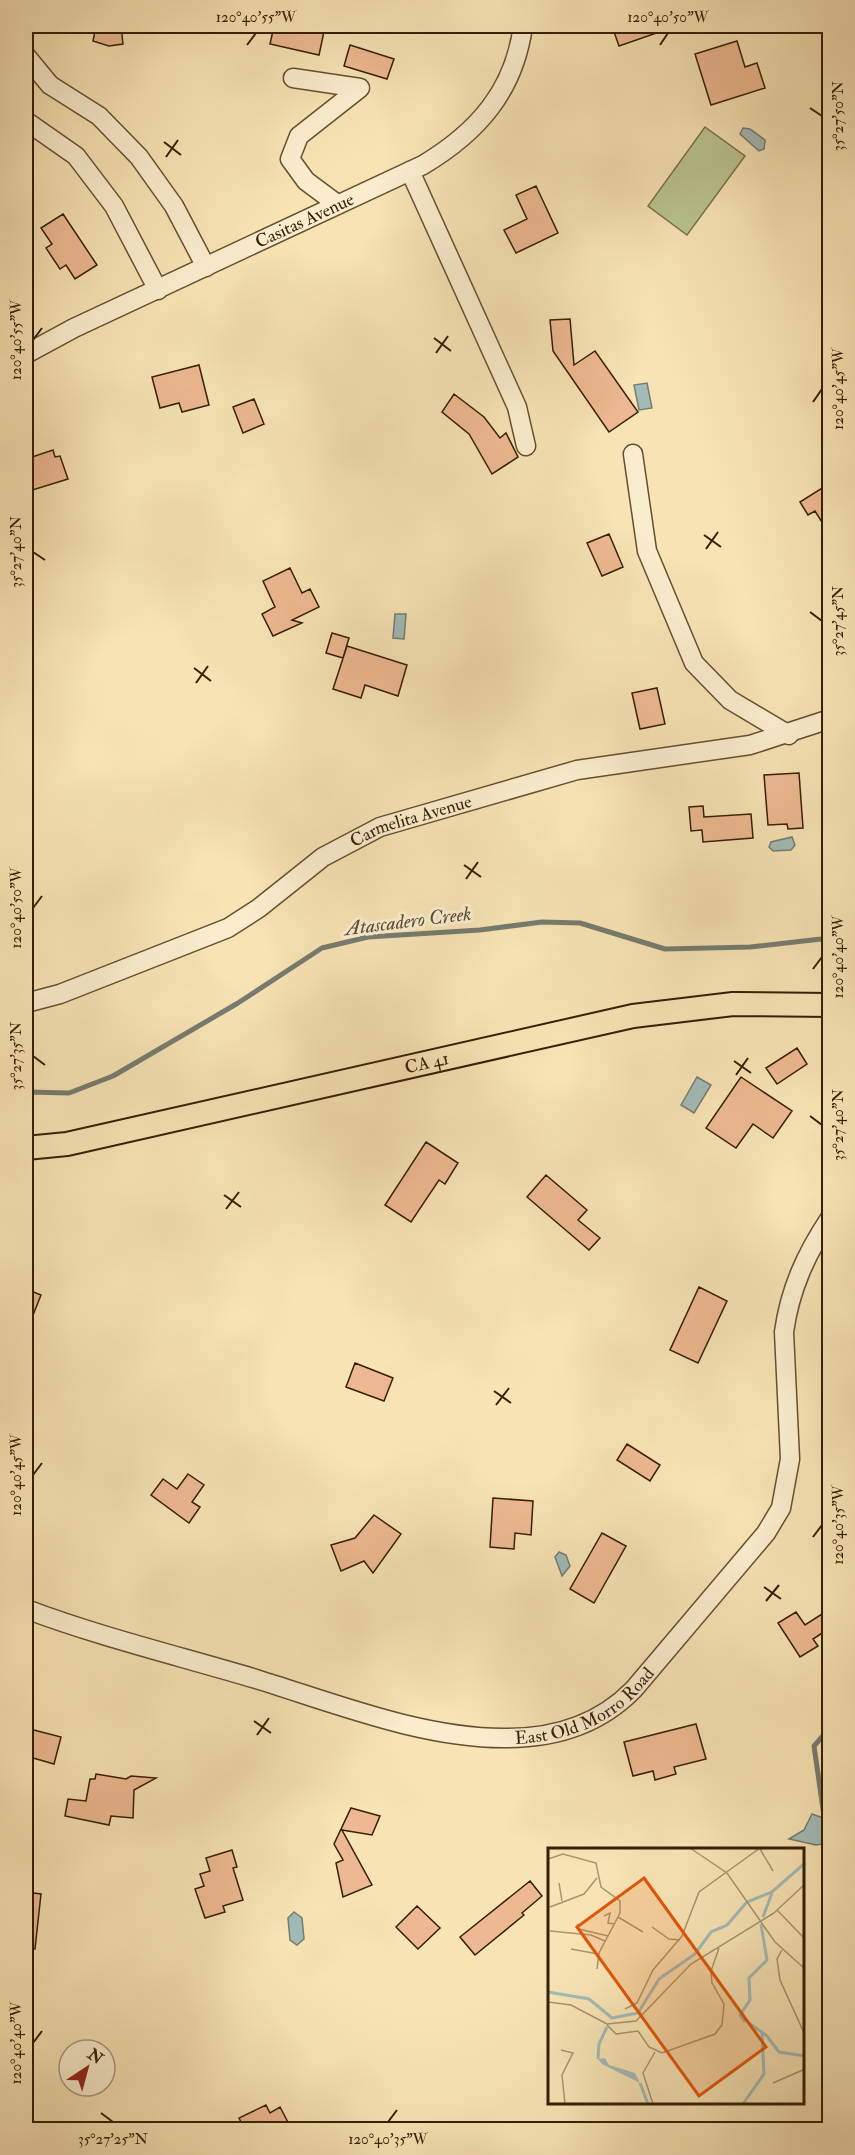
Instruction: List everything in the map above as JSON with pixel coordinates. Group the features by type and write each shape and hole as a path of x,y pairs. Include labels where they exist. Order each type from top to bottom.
{"main road":[{"name":"CA 41","path":"26,1148 67,1144 633,1016 733,1004 830,1005"}],"street":[{"name":"Casitas Avenue","path":"26,354 74,328 410,171 453,147 488,113 509,73 523,26"},
{"path":"26,56 50,86 99,116 139,157 174,206 206,267"},
{"path":"294,78 360,88 299,136 290,159 306,181 337,204"},
{"path":"26,121 76,156 114,206 158,290"},
{"path":"410,171 517,407 526,446"},
{"path":"633,454 647,551 694,663 730,700 789,735"},
{"name":"Carmelita Avenue","path":"26,1003 60,994 228,928 259,908 323,857 380,827 578,770 709,753 789,735 830,719"},
{"name":"East Old Morro Road","path":"26,1609 371,1714 448,1733 508,1738 541,1736 570,1730 599,1717 618,1705 634,1689 766,1533 781,1508 790,1459 784,1332 787,1313 799,1272 830,1218"}],"green space":[{"path":"705,127 745,156 687,235 648,206"}],"water":[{"path":"743,128 750,129 765,140 764,149 759,151 740,134"},
{"path":"647,383 652,408 639,410 634,385"},
{"path":"395,614 406,614 404,639 393,638"},
{"path":"792,837 795,845 791,850 773,851 769,847 771,842"},
{"path":"697,1077 711,1085 694,1113 681,1105"},
{"path":"559,1552 566,1555 570,1566 562,1576 555,1557"},
{"path":"812,1814 829,1820 829,1843 816,1845 789,1839 804,1830"},
{"path":"294,1912 302,1918 304,1939 297,1945 290,1940 288,1918"}],"building":[{"path":"96,26 121,26 123,44 109,46 93,41"},
{"path":"274,26 325,27 319,55 270,44"},
{"path":"612,26 671,26 671,28 619,46"},
{"path":"737,41 745,67 757,63 765,88 711,105 695,54"},
{"path":"350,45 394,59 387,79 344,66"},
{"path":"536,186 558,233 516,253 504,230 527,219 516,195"},
{"path":"63,214 97,265 75,279 66,265 60,269 46,248 52,244 41,228"},
{"path":"570,319 574,365 595,351 638,412 609,432 553,351 550,320"},
{"path":"199,365 209,405 182,412 179,403 160,408 152,377"},
{"path":"454,394 484,417 500,438 506,433 518,457 492,474 469,434 442,412"},
{"path":"254,399 264,424 243,433 233,407"},
{"path":"53,450 55,457 60,456 68,479 26,492 26,459"},
{"path":"830,483 830,535 815,511 808,515 800,502"},
{"path":"609,534 623,567 602,576 587,543"},
{"path":"290,568 302,593 310,589 319,607 292,620 302,623 273,636 262,614 275,607 263,581"},
{"path":"332,633 349,638 343,658 326,653"},
{"path":"347,646 407,665 398,696 365,685 361,698 333,689"},
{"path":"657,688 665,724 640,729 632,693"},
{"path":"799,773 803,828 788,829 787,824 768,825 764,775"},
{"path":"703,806 704,817 751,814 753,838 703,842 702,830 691,831 689,807"},
{"path":"797,1048 807,1064 777,1084 766,1068"},
{"path":"741,1077 792,1111 773,1138 753,1124 736,1148 706,1128"},
{"path":"426,1142 458,1163 445,1184 439,1180 411,1222 385,1205"},
{"path":"546,1175 587,1210 578,1220 600,1238 589,1250 527,1197"},
{"path":"699,1287 727,1301 698,1363 670,1350"},
{"path":"26,1289 41,1295 26,1333"},
{"path":"355,1363 393,1378 384,1401 346,1387"},
{"path":"627,1444 660,1465 650,1481 617,1460"},
{"path":"188,1474 204,1485 192,1502 200,1507 189,1523 151,1495 163,1479 177,1489"},
{"path":"493,1498 533,1501 531,1535 515,1533 514,1549 490,1547"},
{"path":"374,1515 401,1534 373,1573 364,1561 341,1571 331,1545 355,1538"},
{"path":"602,1533 626,1546 594,1603 570,1589"},
{"path":"796,1612 805,1625 822,1614 830,1625 830,1628 813,1639 818,1646 800,1657 778,1623"},
{"path":"696,1724 706,1759 674,1767 676,1774 655,1780 653,1771 633,1776 624,1742"},
{"path":"26,1728 61,1737 54,1764 26,1756"},
{"path":"96,1774 126,1779 131,1776 156,1778 134,1790 133,1818 111,1816 109,1825 65,1816 68,1799 86,1801 90,1779 95,1779"},
{"path":"351,1808 380,1816 372,1835 342,1830 372,1885 343,1897 336,1863 343,1860 334,1844"},
{"path":"232,1850 237,1867 233,1868 243,1900 223,1906 225,1912 205,1918 195,1889 204,1886 200,1874 210,1871 206,1858"},
{"path":"530,1881 542,1896 522,1913 524,1915 475,1955 460,1937"},
{"path":"26,1892 41,1894 35,1949 26,1948"},
{"path":"417,1906 440,1928 418,1949 396,1927"},
{"path":"266,2105 270,2113 280,2107 292,2130 245,2130 239,2118"}],"waterway":[{"name":"Atascadero Creek","path":"26,1092 69,1093 113,1076 238,1003 322,948 368,937 480,930 542,922 580,923 665,949 750,947 830,938"},
{"path":"824,1816 814,1746 830,1728"}]}
